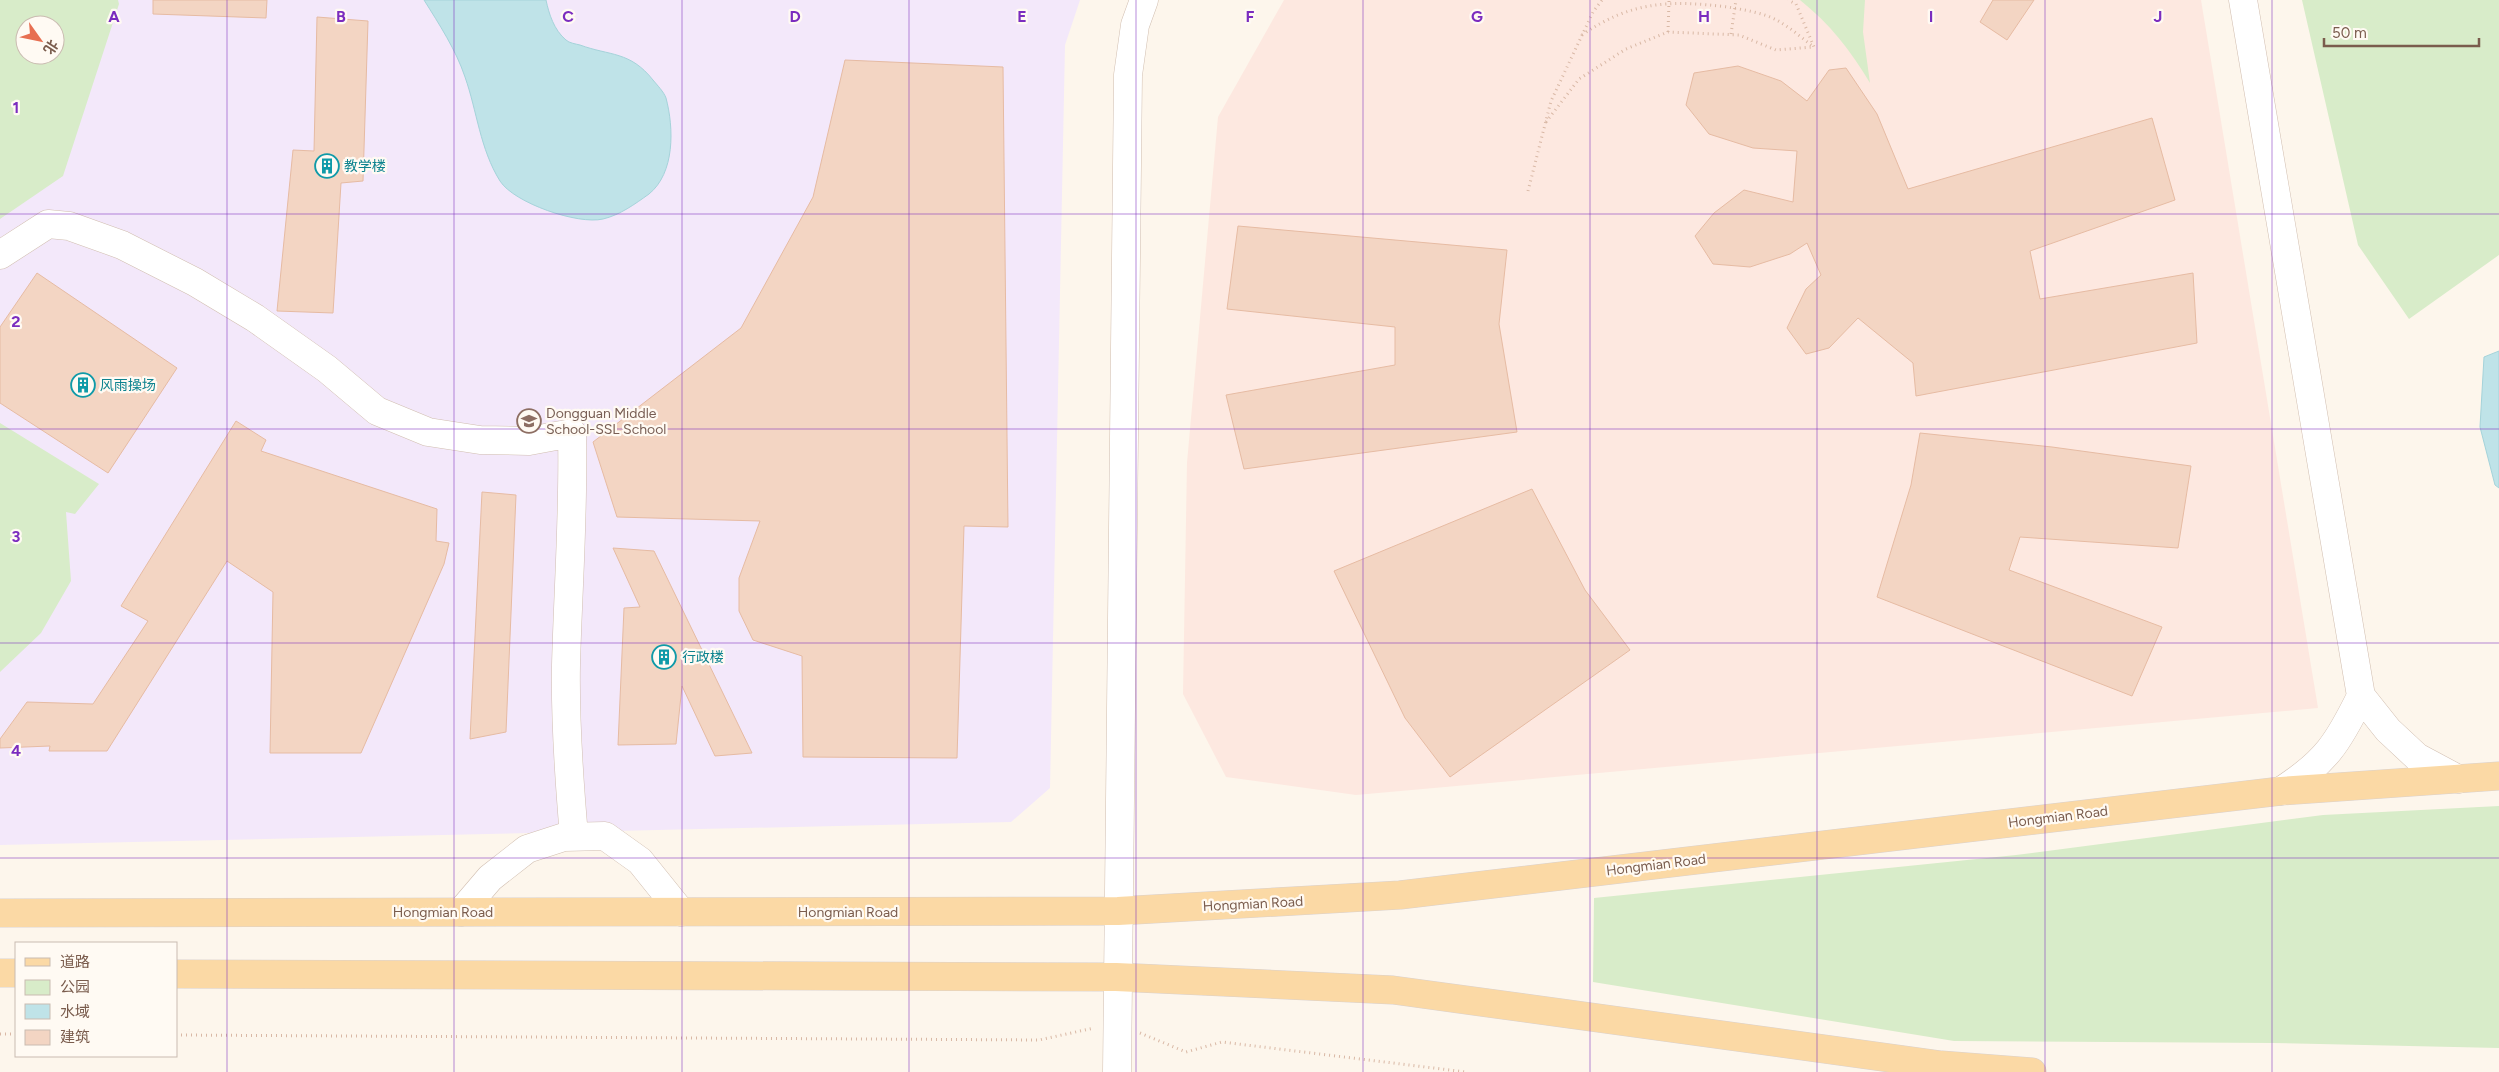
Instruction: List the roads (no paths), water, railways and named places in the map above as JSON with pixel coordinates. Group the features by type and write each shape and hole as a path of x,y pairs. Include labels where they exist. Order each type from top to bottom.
{"main road":[{"name":"Hongmian Road","path":"0,913 1118,911 1400,895 2281,791 2499,776"},
{"path":"0,973 15,973"},
{"path":"178,974 1116,977 1393,990 1941,1065 2032,1072"}],"street":[{"path":"1117,1072 1116,977 1128,75 1135,25 1144,0"},
{"path":"2243,0 2362,696 2388,730 2418,758 2458,779"},
{"path":"0,255 48,224 69,226 122,245 195,282 263,323 377,410 419,428 480,440 529,441 572,433 573,472 566,667 568,763 574,836"},
{"path":"2281,791 2308,774 2331,751 2362,696"},
{"path":"461,912 490,878 527,849 564,837 606,836 640,861 681,912"}],"water":[{"path":"424,0 546,0 555,27 567,41 628,59 636,64 662,91 669,110 670,149 664,174 658,185 649,194 621,212 603,219 592,220 578,219 547,210 518,197 507,189 493,169 488,156 469,90 457,57"},
{"path":"2499,351 2499,488 2495,485 2480,427 2484,357"}],"place":[{"name":"教学楼","path":"327,166"},
{"name":"风雨操场","path":"83,385"},
{"name":"Dongguan Middle School-SSL School","path":"529,421"},
{"name":"行政楼","path":"664,657"}]}
